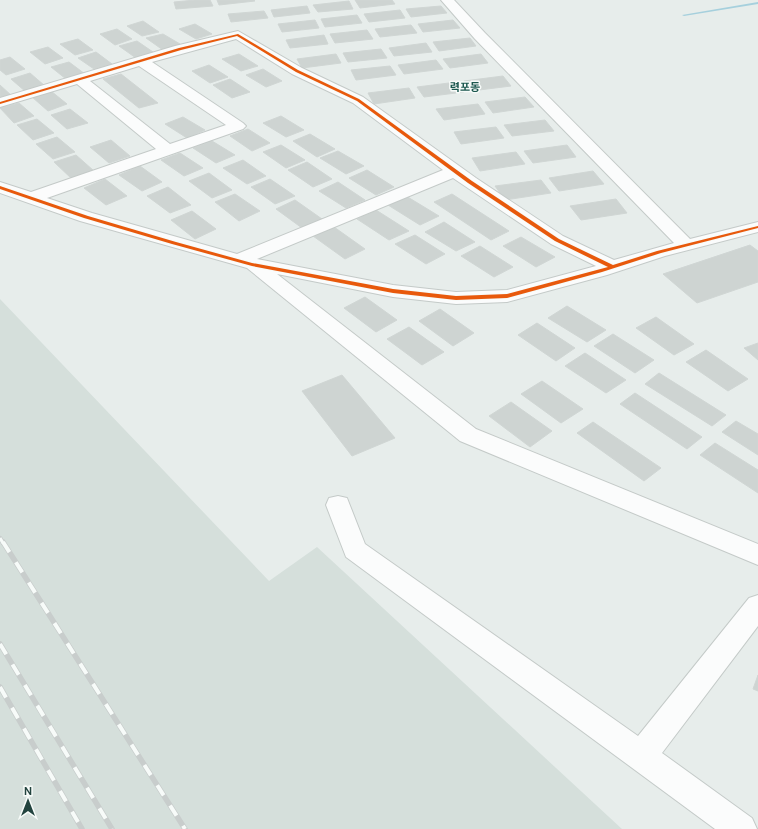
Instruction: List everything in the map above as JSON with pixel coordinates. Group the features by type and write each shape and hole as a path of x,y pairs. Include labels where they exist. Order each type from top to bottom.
{"street":[{"path":"448,0 480,36 686,245"},
{"path":"0,103 141,61 238,35 297,71 358,100 455,171 557,240 613,267"},
{"path":"30,198 238,126 141,61"},
{"path":"79,79 168,150"},
{"path":"246,262 455,171"},
{"path":"0,187 93,219 246,262 393,291 456,298 507,296 686,245 758,227"},
{"path":"246,262 468,435 758,555"},
{"path":"338,505 355,550 741,829"},
{"path":"641,756 758,606"}],"shaded area":[{"path":"0,299 269,581 317,547 622,829 0,829"}],"building":[{"path":"210,0 213,6 176,9 174,2"},
{"path":"217,0 254,0 255,1 219,5"},
{"path":"355,0 392,0 395,4 360,8"},
{"path":"349,1 353,9 318,12 313,5"},
{"path":"307,6 310,13 274,17 271,10"},
{"path":"441,6 447,13 411,17 406,9"},
{"path":"400,10 405,18 369,22 364,14"},
{"path":"264,11 268,18 231,22 228,14"},
{"path":"357,15 362,23 325,27 321,19"},
{"path":"315,20 319,28 282,32 278,24"},
{"path":"453,20 460,28 423,32 418,24"},
{"path":"143,21 159,32 142,36 127,26"},
{"path":"195,24 212,34 196,39 179,29"},
{"path":"411,25 417,33 380,37 375,29"},
{"path":"117,29 132,39 115,45 100,34"},
{"path":"367,30 373,39 335,43 330,34"},
{"path":"163,34 180,44 163,50 146,38"},
{"path":"324,35 328,44 290,48 286,40"},
{"path":"470,38 476,46 439,51 433,42"},
{"path":"78,39 93,50 75,55 60,44"},
{"path":"137,41 153,52 136,58 119,46"},
{"path":"426,43 432,52 394,56 389,48"},
{"path":"48,47 63,58 45,64 30,52"},
{"path":"381,49 387,58 348,62 343,53"},
{"path":"96,52 112,64 94,69 78,58"},
{"path":"239,54 258,66 241,71 222,59"},
{"path":"336,54 341,63 302,68 297,59"},
{"path":"481,54 488,63 450,68 443,59"},
{"path":"10,57 25,69 6,75 0,70 0,60"},
{"path":"436,60 443,69 404,74 398,65"},
{"path":"69,62 85,74 66,79 51,67"},
{"path":"209,65 228,77 210,83 192,71"},
{"path":"390,66 396,75 356,80 351,70"},
{"path":"263,69 282,81 266,87 246,75"},
{"path":"30,73 45,86 26,92 11,79"},
{"path":"121,74 158,103 139,108 103,79"},
{"path":"503,76 511,86 471,91 464,81"},
{"path":"230,79 250,92 232,98 213,85"},
{"path":"457,82 464,92 424,97 417,87"},
{"path":"0,85 12,96 0,100"},
{"path":"409,88 415,98 374,104 368,93"},
{"path":"51,91 67,104 48,111 32,97"},
{"path":"525,97 534,107 493,113 485,102"},
{"path":"19,103 34,116 14,123 0,108"},
{"path":"478,104 485,114 444,120 436,109"},
{"path":"70,109 88,123 67,129 51,115"},
{"path":"281,116 304,130 286,137 263,123"},
{"path":"183,117 205,130 187,138 165,124"},
{"path":"37,119 54,133 33,140 17,125"},
{"path":"545,120 554,131 512,136 504,125"},
{"path":"496,127 504,138 461,144 454,132"},
{"path":"248,129 270,143 252,151 230,136"},
{"path":"310,134 335,149 317,157 293,141"},
{"path":"57,137 75,152 53,159 36,144"},
{"path":"111,140 130,156 109,163 90,147"},
{"path":"212,141 235,155 216,163 193,148"},
{"path":"281,145 305,160 286,168 263,152"},
{"path":"567,145 576,157 533,163 524,151"},
{"path":"338,151 364,166 346,174 320,158"},
{"path":"516,152 525,164 480,171 472,158"},
{"path":"180,153 203,168 184,176 161,160"},
{"path":"76,155 94,171 72,179 54,162"},
{"path":"243,160 266,176 247,184 223,168"},
{"path":"307,162 332,179 313,187 288,170"},
{"path":"140,166 162,182 142,191 119,175"},
{"path":"367,170 394,187 376,195 349,178"},
{"path":"593,171 604,184 559,191 549,178"},
{"path":"209,173 232,190 212,198 189,181"},
{"path":"105,179 127,196 106,205 84,188"},
{"path":"270,179 295,196 275,204 251,187"},
{"path":"541,180 551,193 505,200 495,186"},
{"path":"338,182 365,200 346,208 319,191"},
{"path":"168,187 191,205 170,213 147,196"},
{"path":"235,194 260,211 239,221 215,202"},
{"path":"452,194 509,231 491,240 434,202"},
{"path":"406,196 439,216 420,225 388,205"},
{"path":"616,199 627,213 581,220 570,206"},
{"path":"295,200 322,219 302,228 276,209"},
{"path":"376,210 409,231 389,240 357,219"},
{"path":"192,211 216,229 195,239 171,220"},
{"path":"444,222 475,242 456,251 425,232"},
{"path":"334,227 365,249 345,259 313,236"},
{"path":"415,235 445,254 426,264 395,244"},
{"path":"521,237 555,257 536,267 503,246"},
{"path":"750,245 758,251 758,282 697,303 663,274"},
{"path":"480,246 513,267 494,277 461,256"},
{"path":"365,297 397,320 376,332 344,308"},
{"path":"567,306 606,330 587,342 548,318"},
{"path":"440,309 474,333 453,346 419,321"},
{"path":"656,317 694,344 674,355 636,328"},
{"path":"537,323 575,348 556,361 518,335"},
{"path":"409,327 444,352 422,365 387,339"},
{"path":"613,334 654,360 635,373 594,346"},
{"path":"758,343 758,360 744,348"},
{"path":"706,350 748,379 728,391 686,362"},
{"path":"585,353 626,380 606,393 565,366"},
{"path":"659,373 726,415 712,426 645,384"},
{"path":"342,375 395,438 352,456 302,391"},
{"path":"542,381 583,409 561,423 521,394"},
{"path":"635,393 702,437 687,449 620,404"},
{"path":"511,402 552,431 530,447 489,416"},
{"path":"736,421 758,434 758,455 722,432"},
{"path":"593,422 661,468 644,481 577,433"},
{"path":"715,443 758,470 758,493 700,455"},
{"path":"758,675 758,691 753,689"}],"waterway":[{"path":"684,15 758,3"}],"railway":[{"path":"0,538 3,543"},
{"path":"3,542 185,829"},
{"path":"0,644 112,829"},
{"path":"0,687 82,829"}],"cycle path":[{"path":"0,103 180,49 238,35 297,71 358,100 470,182 557,240 613,267"},
{"path":"0,187 86,217 252,264 393,291 456,298 507,296 600,271 659,252 758,227"}],"district":[{"name":"력포동","path":"465,87"}]}
